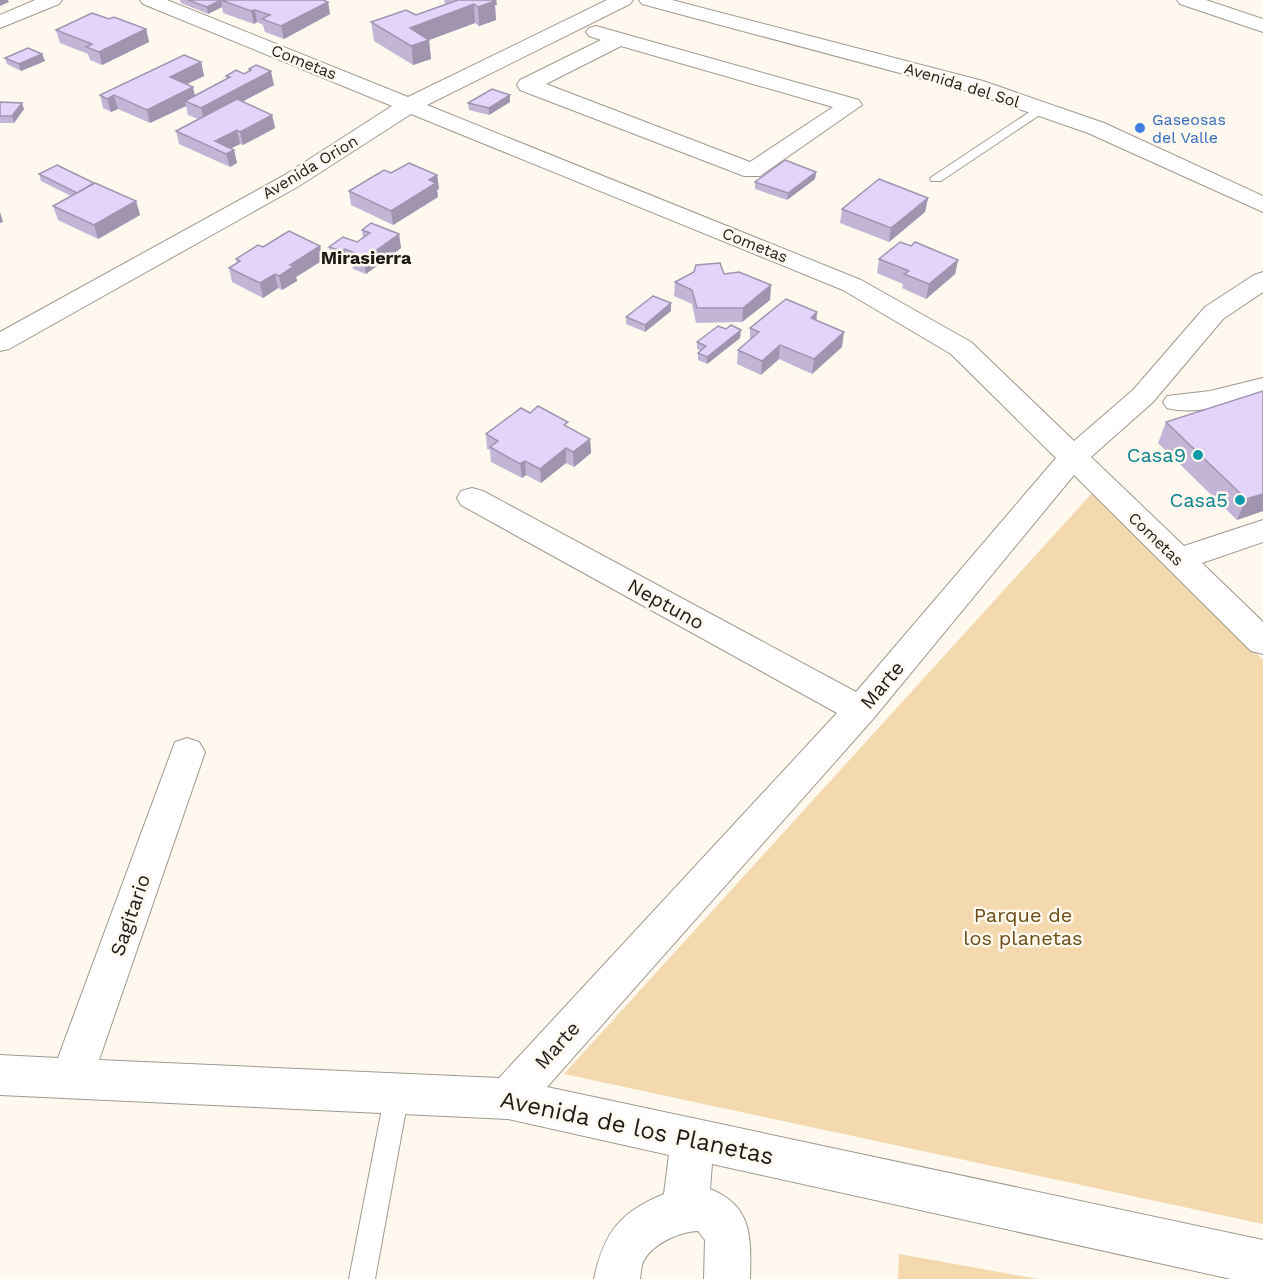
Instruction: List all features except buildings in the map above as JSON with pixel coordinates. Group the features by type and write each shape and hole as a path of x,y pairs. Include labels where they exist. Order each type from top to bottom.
{"street":[{"path":"0,22 52,0"},
{"name":"Cometas","path":"150,0 852,285 961,348 1263,642"},
{"name":"Avenida Orion","path":"0,343 291,181 409,105 623,0"},
{"name":"Avenida del Sol","path":"649,0 975,86 1096,128 1263,205"},
{"path":"1187,0 1263,26"},
{"path":"574,26 851,105 752,171 528,85 618,39"},
{"name":"Marte","path":"508,1099 861,710 1072,458 1143,396 1214,313 1263,280"},
{"path":"1177,402 1210,400 1263,387"},
{"name":"Neptuno","path":"472,498 861,710"},
{"path":"1178,560 1263,531"},
{"name":"Sagitario","path":"72,1078 187,752"},
{"name":"Avenida de los Planetas","path":"0,1075 508,1099 1263,1263"},
{"path":"685,1209 693,1139"},
{"path":"617,1279 627,1246 662,1216 685,1209 701,1208 720,1220 726,1233 727,1279"}],"lane":[{"path":"936,178 1040,109"},
{"path":"362,1279 397,1093"}],"green space":[{"name":"Parque de los planetas","path":"1094,491 1263,660 1263,1224 564,1074"},
{"path":"899,1254 1038,1279 898,1279"}],"place":[{"name":"Gaseosas del Valle","path":"1140,128"},
{"name":"Casa9","path":"1198,455"},
{"name":"Casa5","path":"1240,500"}],"district":[{"name":"Mirasierra","path":"366,257"}]}
